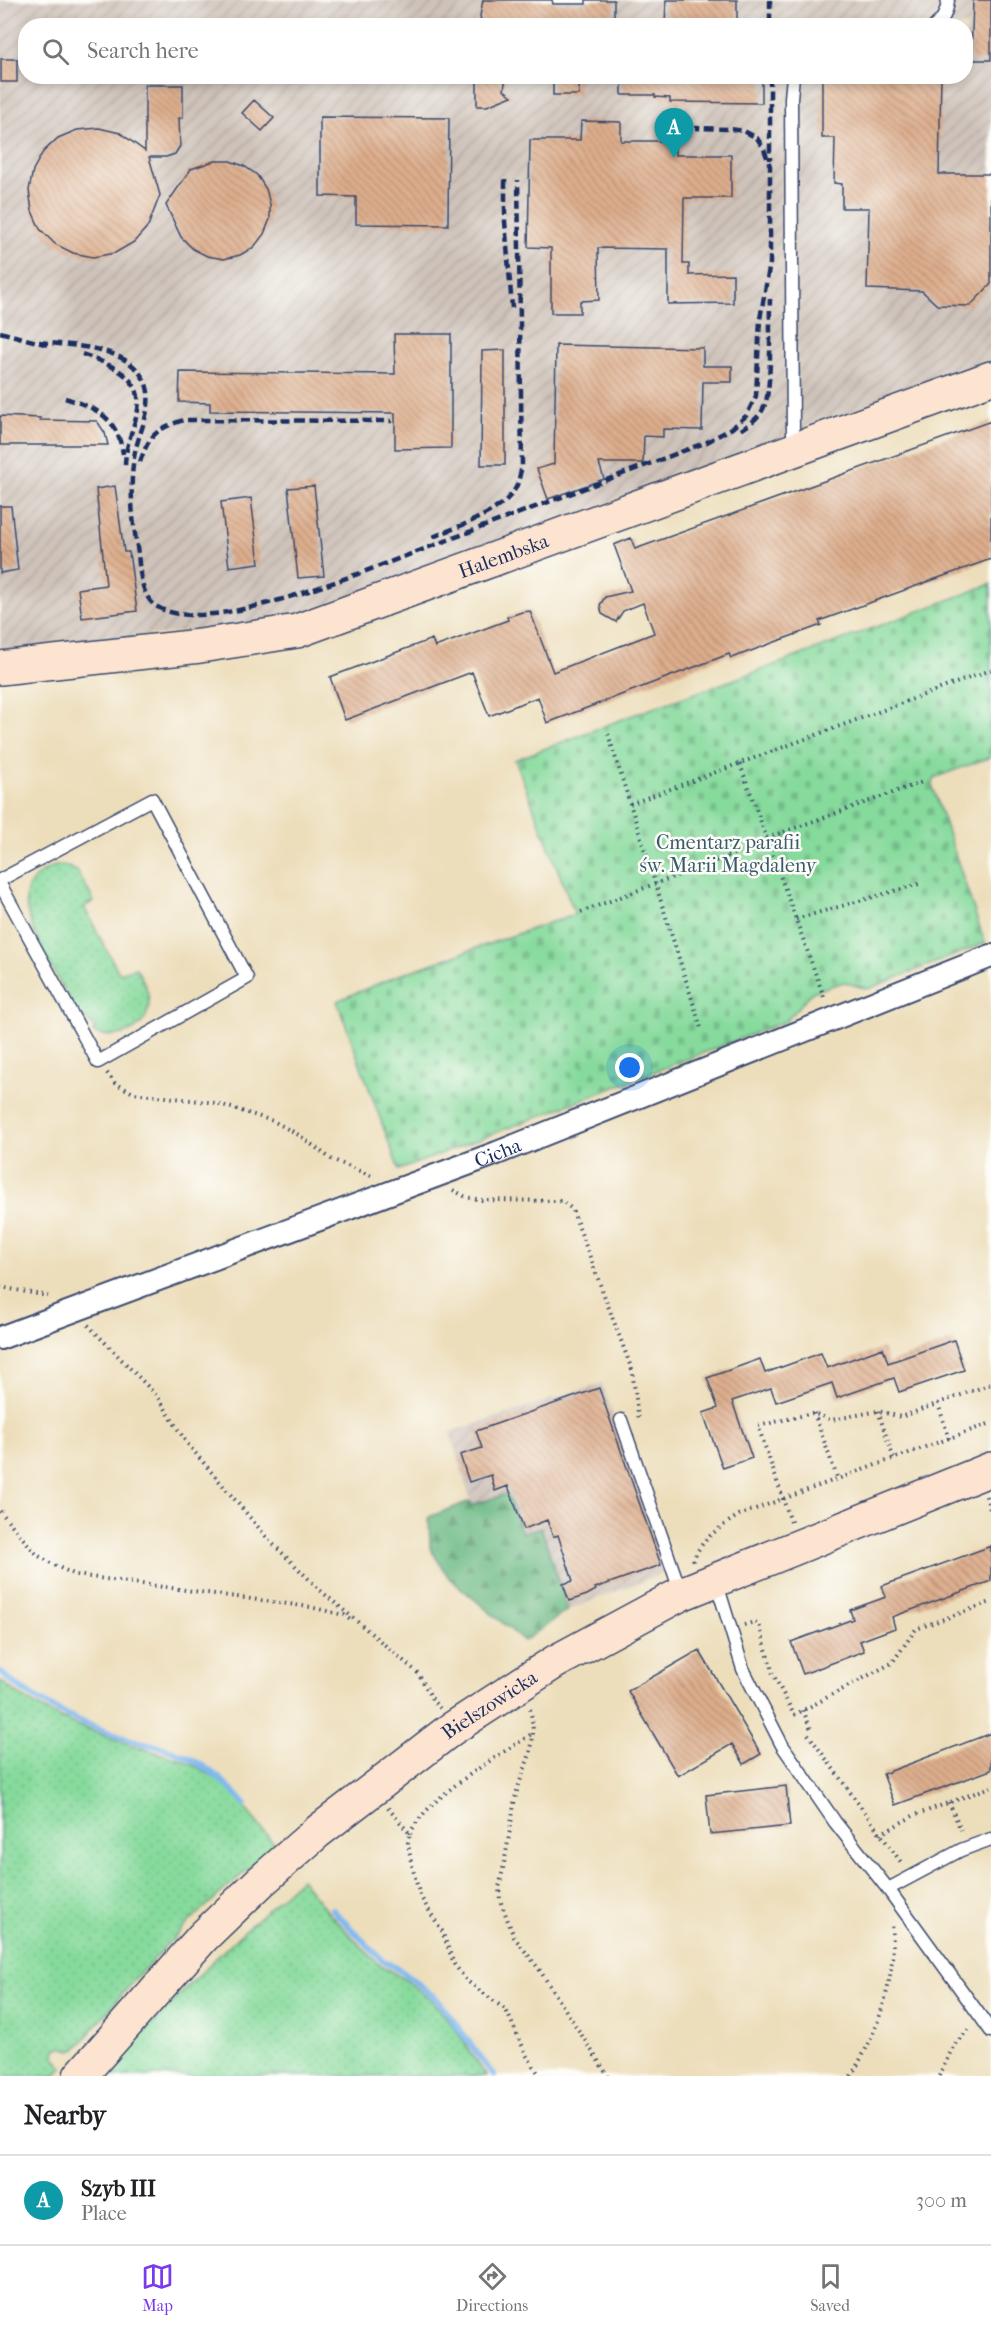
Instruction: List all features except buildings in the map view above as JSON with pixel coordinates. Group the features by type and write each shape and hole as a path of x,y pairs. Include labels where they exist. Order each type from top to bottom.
{"street":[{"name":"Halembska","path":"0,668 200,646 297,631 991,378"},
{"name":"Cicha","path":"0,1338 588,1118 831,1018 991,956"},
{"name":"Bielszowicka","path":"80,2076 203,1937 259,1883 316,1833 457,1726 678,1586 716,1579 800,1545 988,1482"}],"lane":[{"path":"943,18 948,0"},
{"path":"793,84 793,436 798,447"},
{"path":"152,799 247,978 98,1062 0,882 152,799"},
{"path":"621,1420 678,1586"},
{"path":"716,1579 746,1677 782,1745 835,1822 991,2031"},
{"path":"890,1893 911,1876 961,1850 991,1839"}],"path":[{"path":"630,804 991,670"},
{"path":"608,734 702,1031"},
{"path":"740,764 831,1018"},
{"path":"581,912 767,839 925,782"},
{"path":"796,919 919,884"},
{"path":"98,1062 115,1083 133,1093 216,1102 263,1117 299,1135 331,1159 363,1173 404,1186"},
{"path":"448,1187 474,1199 562,1201 572,1209 632,1370 639,1423"},
{"path":"0,1287 52,1297 70,1312 83,1319 158,1397 186,1442 269,1540 321,1591 418,1674 434,1702 457,1726"},
{"path":"800,1545 758,1426 813,1413 831,1420 878,1411 901,1417 991,1384"},
{"path":"938,1403 950,1439"},
{"path":"878,1411 894,1460"},
{"path":"813,1413 838,1480"},
{"path":"678,1586 689,1573 697,1551 712,1532 739,1515 991,1423"},
{"path":"988,1482 991,1513"},
{"path":"0,1511 37,1555 76,1575 328,1610 344,1616 368,1632"},
{"path":"744,1624 745,1626 755,1622 759,1624 773,1674 794,1715 892,1663 916,1629 991,1601"},
{"path":"527,1698 534,1733 529,1759 514,1803 499,1888 500,1900 514,1937 539,1969 608,2076"},
{"path":"803,1710 810,1733 911,1876"},
{"path":"534,1733 495,1758 429,1807 415,1821 408,1843 420,1896 442,1931 454,1964 467,1981 506,2010 527,2056 540,2076"},
{"path":"880,1834 913,1816 991,1787"},
{"path":"373,1788 410,1834"},
{"path":"949,1802 961,1830"},
{"path":"851,2076 884,2007 893,1951 892,1919 886,1904 890,1893"},
{"path":"939,2076 954,2045 980,2016"}],"shaded area":[{"path":"0,0 991,0 991,365 282,621 0,652"},
{"path":"602,1383 666,1572 568,1610 541,1527 522,1534 472,1505 450,1432"}],"green space":[{"name":"Cmentarz parafii św. Marii Magdaleny","path":"991,584 991,757 936,777 932,785 985,943 868,989 844,982 812,992 786,1021 399,1170 337,1001 399,975 575,914 515,760"},
{"path":"63,865 77,871 94,901 84,907 119,973 136,968 143,980 149,997 148,1012 137,1027 130,1032 111,1036 93,1032 95,1028 82,1015 79,1016 46,958 32,926 26,899 29,887 42,872"},
{"path":"507,1494 522,1533 541,1527 568,1610 524,1641 449,1578 430,1548 429,1517 470,1501 472,1505"},
{"path":"0,1680 28,1701 60,1718 110,1738 179,1759 200,1768 220,1782 237,1799 275,1845 193,1918 136,1978 76,2049 71,2051 62,2047 56,2049 55,2056 62,2067 55,2076 0,2076"},
{"path":"301,1879 329,1913 378,1964 406,1980 433,2001 454,2027 486,2076 106,2076 200,1974"}],"waterway":[{"path":"0,1672 27,1693 86,1724 190,1758 216,1775 245,1804"},
{"path":"332,1909 382,1960 406,1974 438,2000 494,2076"}],"railway":[{"path":"770,0 770,18"},
{"path":"770,84 770,160"},
{"path":"39,342 81,346 110,353 134,367 147,387 148,405 135,452 132,499 141,579 150,601 156,606 175,613 199,615 256,606 314,589 707,442 732,428 746,416 756,396 760,319 770,263 770,166 757,138 744,131 695,128"},
{"path":"505,179 505,221 512,308"},
{"path":"433,537 468,523 503,503 517,485 522,467 518,180"},
{"path":"741,430 760,414 767,398 770,371 770,299"},
{"path":"0,332 48,345"},
{"path":"82,354 106,364 127,377 134,385 138,395 138,407 127,449 125,467"},
{"path":"65,398 96,410 104,416 116,431 123,454"},
{"path":"140,462 147,445 155,434 167,426 184,420 392,421"}],"place":[{"name":"Szyb III","path":"674,158"}]}
